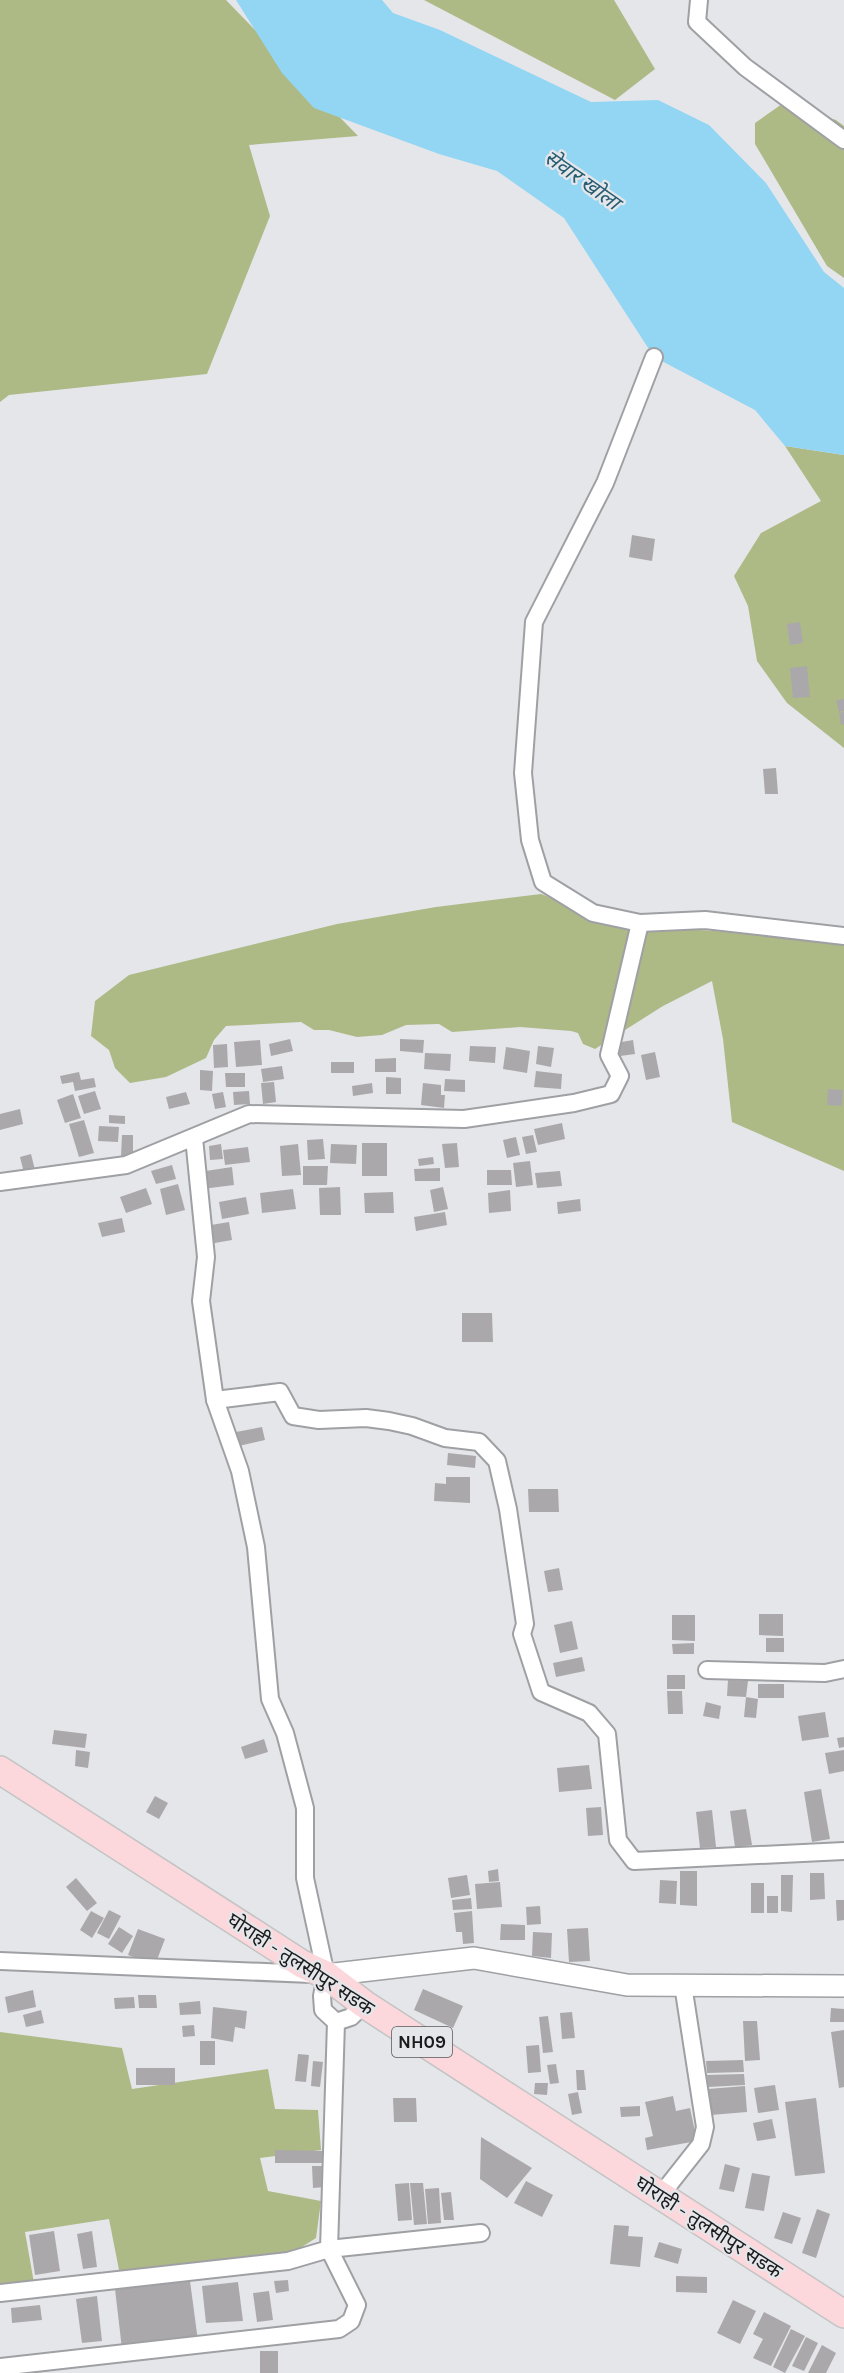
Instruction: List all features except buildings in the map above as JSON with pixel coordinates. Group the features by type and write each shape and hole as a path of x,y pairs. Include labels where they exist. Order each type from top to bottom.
{"main road":[{"name":"घोराही - तुलसीपुर सडक","path":"0,1770 302,1964 326,1975 364,2004 844,2314"}],"street":[{"path":"699,0 696,22 745,67 844,141"},
{"path":"654,357 605,483 534,622 523,773 530,840 543,882 593,913 640,923 705,920 844,936"},
{"path":"0,1182 126,1165 249,1114 464,1119 574,1103 611,1094 620,1076 609,1054 640,923"},
{"path":"0,2367 339,2329 351,2321 357,2305 329,2249 336,2022 323,2010 322,1996 326,1975 305,1878 305,1808 285,1733 270,1699 256,1547 240,1471 215,1400 201,1301 206,1257 194,1138"},
{"path":"215,1400 280,1392 293,1416 319,1420 366,1418 412,1426 445,1438 479,1442 497,1461 508,1509 525,1624 522,1634 541,1692 589,1713 607,1734 618,1840 634,1861 844,1851"},
{"path":"707,1670 825,1673 844,1669"},
{"path":"0,1961 264,1970 326,1975 474,1958 627,1985 844,1986"},
{"path":"660,2196 701,2144 705,2127 683,1985"},
{"path":"336,2022 351,2017 364,2004"},
{"path":"0,2293 288,2260 329,2249 482,2233"}],"green space":[{"path":"0,0 226,0 358,136 249,145 270,216 207,374 9,395 0,402"},
{"path":"424,0 614,0 655,69 615,100"},
{"path":"782,104 836,120 844,126 844,278 827,266 755,144 755,123"},
{"path":"785,446 844,455 844,748 787,703 757,661 748,606 734,576 761,533 821,501"},
{"path":"541,894 635,926 844,939 844,1171 732,1122 723,1039 712,981 663,1006 595,1049 583,1044 578,1033 520,1027 452,1032 439,1024 406,1025 382,1035 357,1037 329,1030 314,1030 301,1022 226,1026 214,1040 206,1058 166,1077 130,1083 115,1068 109,1050 91,1036 95,1001 129,975 337,924 436,907"},
{"path":"0,2032 122,2048 132,2089 268,2069 275,2109 318,2110 321,2150 260,2158 268,2191 321,2201 316,2238 286,2257 120,2275 109,2219 25,2232 34,2283 0,2286"}],"water":[{"name":"सेवार खोला","path":"236,0 382,0 393,13 440,30 591,102 658,100 709,125 766,183 824,272 844,288 844,455 785,446 755,410 654,357 564,218 497,171 439,154 314,108 282,73"}]}
